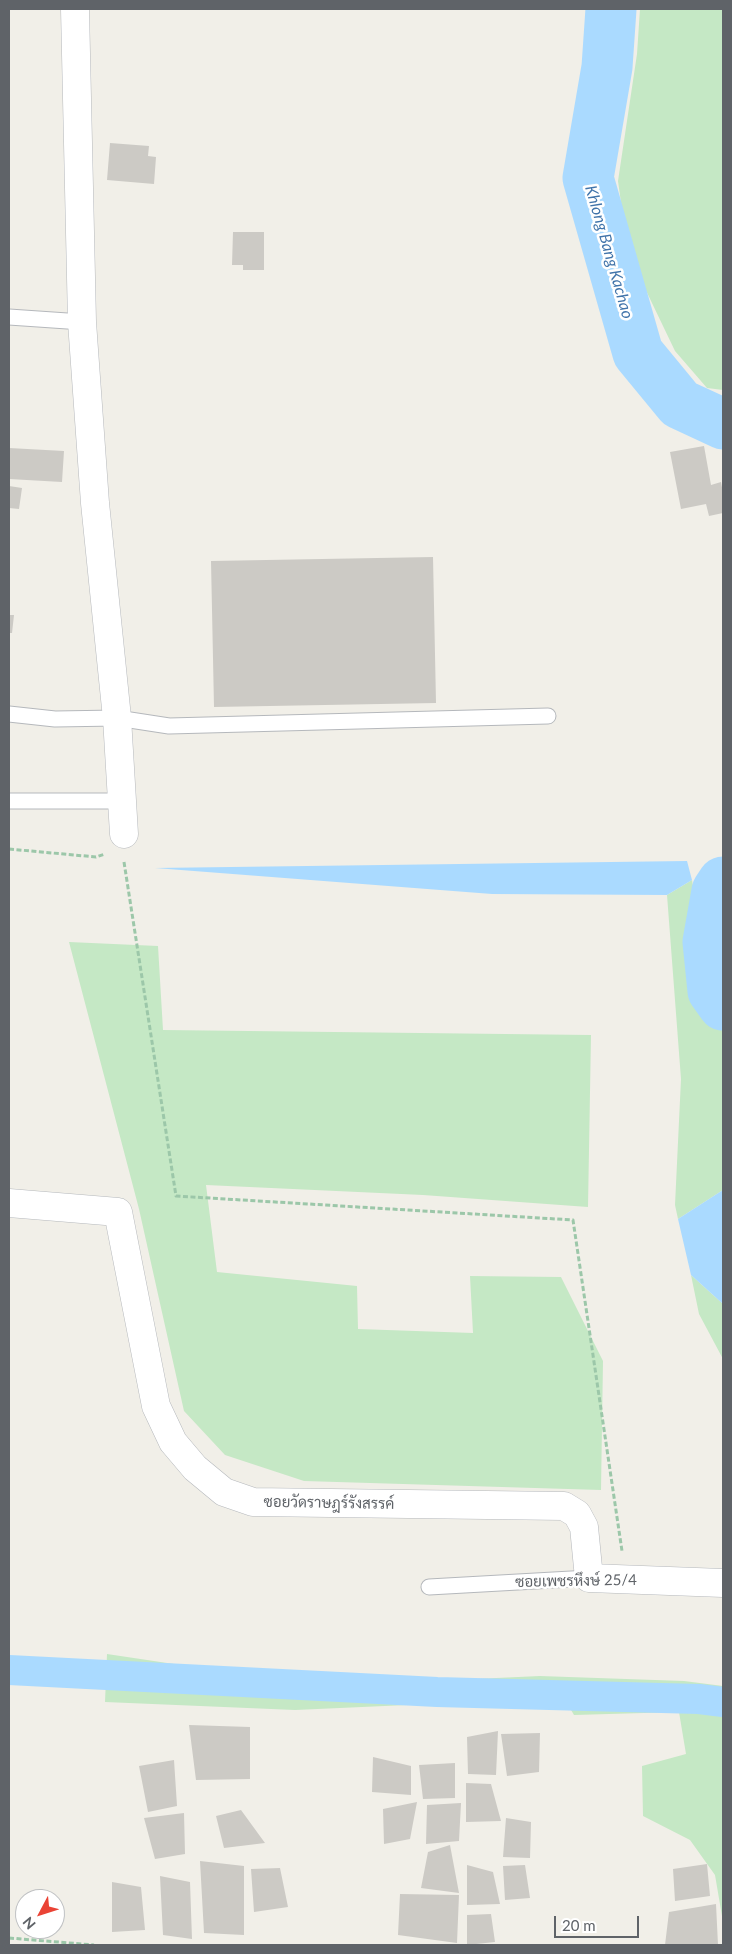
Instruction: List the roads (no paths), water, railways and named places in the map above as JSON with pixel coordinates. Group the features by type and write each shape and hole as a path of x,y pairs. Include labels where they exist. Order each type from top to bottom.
{"street":[{"path":"75,9 82,322 95,503 117,718 121,801 120,849"},
{"name":"ซอยวัดราษฎร์รังสรรค์","path":"9,1203 118,1212 156,1406 173,1442 195,1468 224,1492 253,1502 564,1506 577,1514 584,1527 590,1578"},
{"name":"ซอยเพชรหึงษ์ 25/4","path":"590,1578 723,1583"}],"lane":[{"path":"9,317 82,322"},
{"path":"9,714 55,719 117,718 169,726 548,716"},
{"path":"9,801 121,801"},
{"name":"ซอยเพชรหึงษ์ 25/4","path":"429,1587 590,1578"}],"water":[{"path":"687,861 692,880 667,895 492,894 155,868"},
{"path":"723,1190 723,1304 691,1275 678,1219"}],"waterway":[{"name":"Khlong Bang Kachao","path":"611,9 607,67 588,178 638,353 680,404 723,424"},
{"name":"Khlong Bang Kachao","path":"723,882 717,891 708,942 713,991 723,1005"},
{"path":"9,1670 437,1692 699,1699 723,1702"}]}
